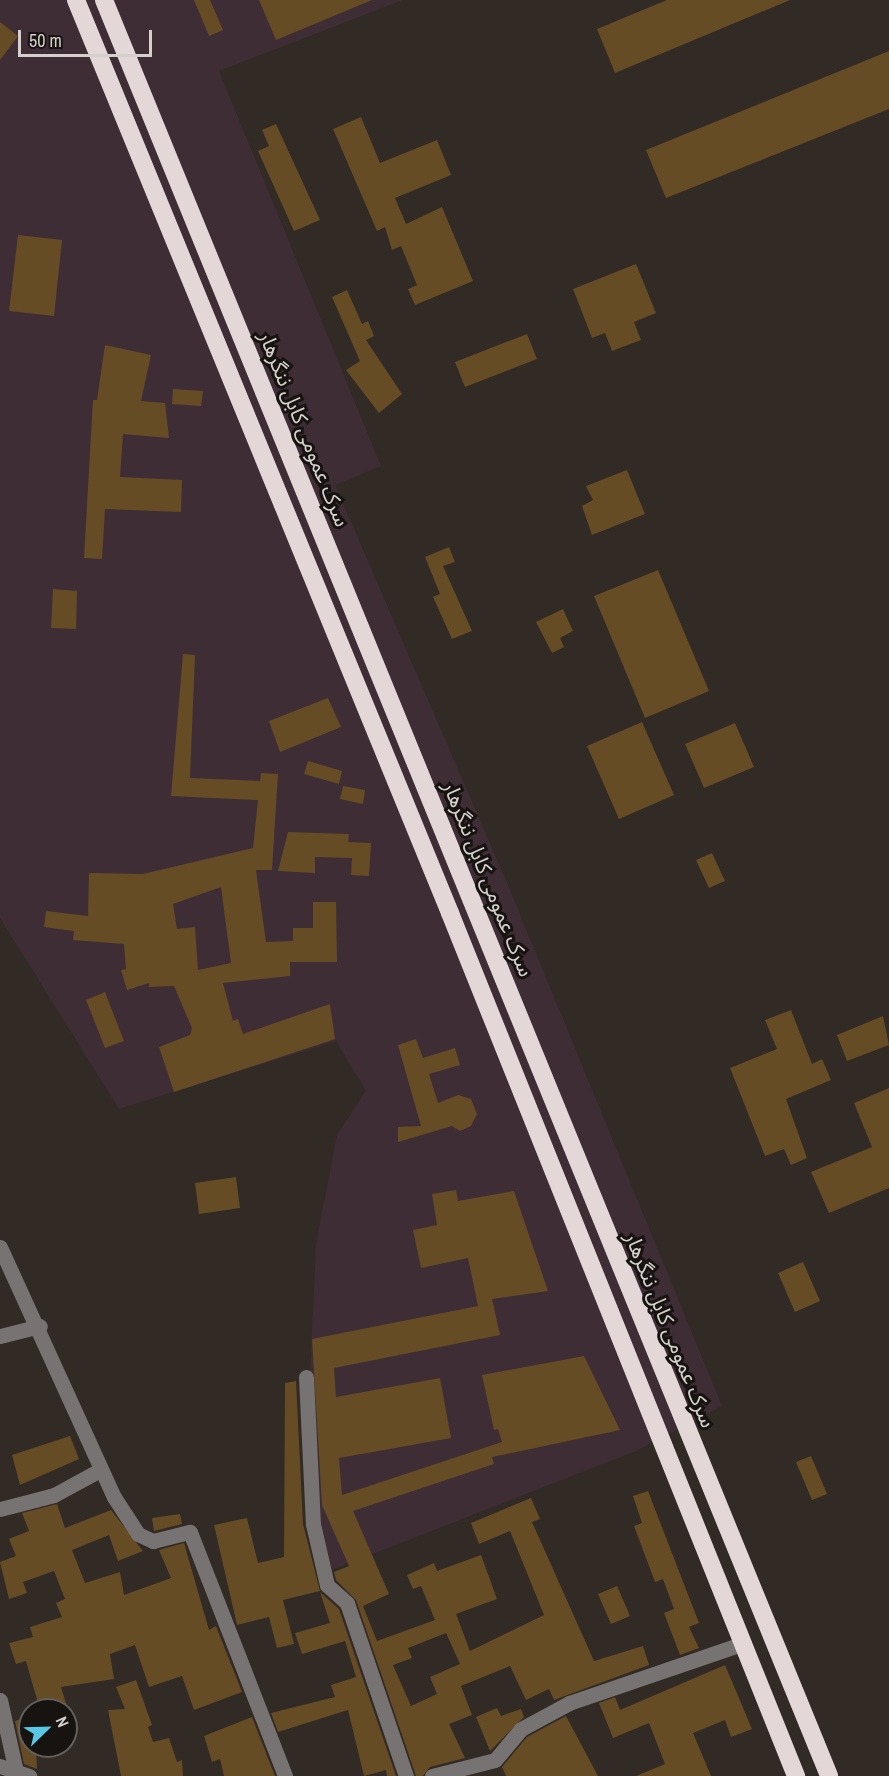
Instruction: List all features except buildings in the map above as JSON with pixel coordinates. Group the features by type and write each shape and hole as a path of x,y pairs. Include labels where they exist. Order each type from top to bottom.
{"highway":[{"path":"76,0 450,913 796,1776"},
{"name":"سرک عمومی کابل ننگرهار","path":"104,0 829,1776"},
{"path":"143,163 167,152"},
{"path":"267,466 291,456"},
{"path":"450,913 473,904"},
{"path":"604,1296 628,1285"}],"street":[{"path":"0,1247 40,1326 100,1470 138,1534 153,1541 190,1532 285,1776"},
{"path":"0,1336 40,1326"},
{"path":"306,1377 313,1524 327,1585 347,1603 406,1776"},
{"path":"0,1509 54,1495 100,1470"},
{"path":"432,1776 495,1760 521,1729 569,1703 744,1643"},
{"path":"0,1700 21,1775"},
{"path":"0,1766 21,1775"}],"shaded area":[{"path":"0,0 403,0 219,71 381,466 335,485 508,885 722,1406 636,1451 329,1571 315,1502 310,1372 316,1244 337,1135 366,1091 336,1041 119,1109 0,918"}]}
